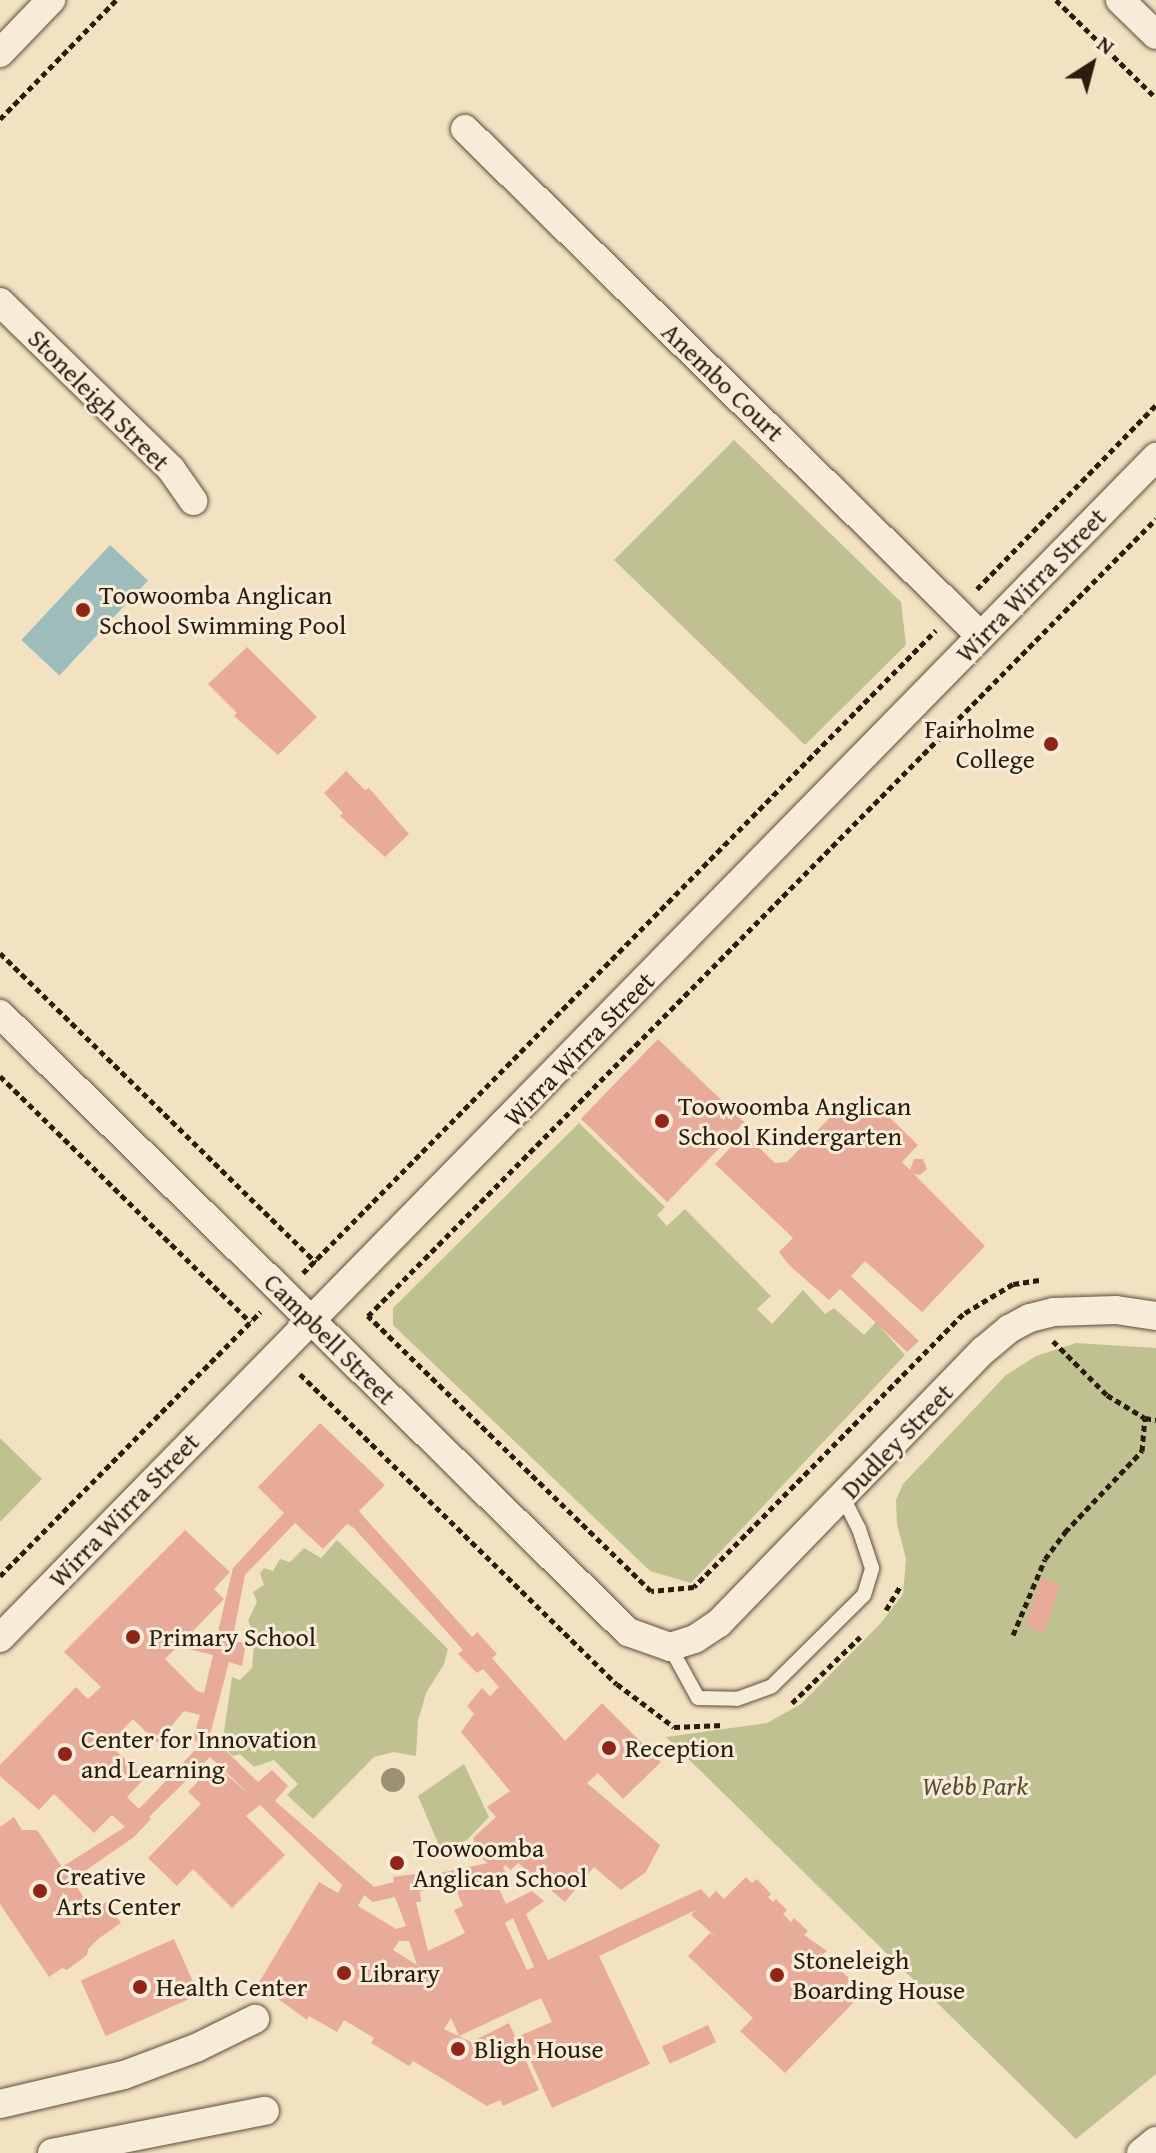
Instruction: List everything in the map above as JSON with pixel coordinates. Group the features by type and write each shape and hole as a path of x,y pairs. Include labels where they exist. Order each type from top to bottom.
{"street":[{"path":"0,53 51,0"},
{"path":"1120,0 1156,35"},
{"name":"Anembo Court","path":"465,129 981,636"},
{"name":"Stoneleigh Street","path":"0,302 171,469 193,501"},
{"name":"Wirra Wirra Street","path":"0,1638 1156,457"},
{"name":"Campbell Street","path":"0,1014 628,1632 670,1647"},
{"name":"Dudley Street","path":"670,1647 695,1639 719,1623 984,1350 1030,1318 1054,1312 1116,1310 1156,1316"},
{"path":"0,2104 124,2075 196,2048 255,2019"},
{"path":"52,2153 265,2111"},
{"path":"1141,2153 1156,2141"}],"lane":[{"path":"670,1647 698,1698 737,1699 772,1686 864,1595 872,1568 859,1529 843,1497"}],"path":[{"path":"0,119 116,0"},
{"path":"1056,0 1156,98"},
{"path":"0,1576 250,1322 316,1262 1156,405"},
{"path":"1039,1280 1013,1284 963,1314 694,1587 651,1591 368,1316 1156,519"},
{"path":"0,953 316,1262"},
{"path":"0,1076 250,1322"},
{"path":"1030,1318 1107,1395 1145,1418 1156,1420"},
{"path":"1013,1635 1045,1559 1065,1532 1142,1451 1145,1418"}],"green space":[{"path":"734,440 901,602 906,645 805,745 614,560"},
{"path":"579,1123 665,1207 657,1215 667,1226 685,1209 771,1296 757,1309 772,1324 803,1290 825,1314 834,1308 864,1335 876,1322 905,1355 691,1583 650,1571 393,1325 393,1308"},
{"name":"Webb Park","path":"1076,1343 1156,1348 1156,2074 1076,2139 666,1737 767,1723 801,1704 880,1624 903,1594 906,1559 897,1524 896,1500 903,1484 1006,1375 1036,1356"},
{"path":"0,1438 42,1479 0,1522"},
{"path":"337,1540 448,1649 444,1664 426,1693 418,1721 416,1756 394,1752 374,1757 313,1819 287,1795 298,1784 274,1760 254,1767 240,1754 233,1756 222,1745 232,1677 240,1680 252,1668 255,1634 248,1621 257,1602 253,1592 264,1585 260,1573 264,1568 273,1571 280,1559 290,1562 304,1548 321,1558"},
{"path":"464,1764 489,1817 467,1840 441,1850 418,1796"}],"water":[{"name":"Toowoomba Anglican School Swimming Pool","path":"110,545 148,580 59,676 21,640"}],"building":[{"path":"247,647 317,717 278,755 234,716 237,713 208,684"},
{"path":"346,771 365,790 369,788 409,834 385,857 340,816 343,813 324,793"},
{"name":"Toowoomba Anglican School Kindergarten","path":"658,1039 744,1122 667,1202 581,1119"},
{"path":"873,1101 918,1145 902,1162 910,1170 914,1159 923,1159 927,1169 920,1175 914,1174 985,1246 922,1312 865,1261 851,1276 919,1341 907,1352 840,1289 829,1300 789,1265 779,1252 793,1238 715,1164 744,1133 775,1163 787,1162 843,1104 857,1117"},
{"path":"320,1423 385,1485 359,1511 472,1637 477,1632 497,1654 492,1658 565,1741 602,1703 661,1762 623,1799 598,1773 587,1783 660,1845 646,1872 621,1890 594,1867 565,1902 518,1863 511,1870 505,1865 503,1868 509,1877 494,1878 506,1904 532,1891 544,1901 526,1914 548,1960 701,1889 709,1898 716,1891 724,1899 746,1877 752,1883 757,1879 771,1894 768,1897 773,1902 776,1899 787,1910 783,1914 791,1922 794,1918 808,1931 804,1935 827,1951 823,1954 829,1960 833,1955 844,1965 840,1970 851,1980 841,1991 853,2003 785,2073 740,2031 753,2018 688,1956 710,1933 716,1937 691,1915 696,1910 599,1956 650,2064 552,2108 519,2036 552,2022 541,1998 459,2036 451,2018 444,2029 471,2042 509,2023 539,2090 503,2106 500,2100 487,2106 413,2061 409,2066 371,2043 374,2038 344,2020 337,2032 309,2016 307,2020 258,1984 319,1882 338,1893 342,1885 260,1805 246,1816 285,1855 232,1908 193,1869 177,1886 148,1858 201,1804 188,1792 214,1764 249,1794 210,1757 149,1817 151,1819 134,1837 72,1880 93,1911 106,1902 121,1923 98,1939 88,1949 87,1955 67,1970 62,1968 49,1977 0,1904 0,1827 14,1817 22,1830 37,1830 62,1867 125,1827 112,1815 94,1833 54,1794 39,1810 0,1776 0,1765 76,1687 88,1699 101,1687 64,1652 185,1530 230,1572 214,1589 224,1599 193,1631 198,1637 216,1640 233,1568 284,1513 258,1487","holes":["295,1523 323,1549 347,1524 354,1528 463,1650 458,1654 477,1673 483,1669 499,1687 490,1696 482,1688 467,1706 474,1714 461,1732 510,1791 487,1807 496,1817 473,1838 481,1858 488,1863 416,1878 415,1874 393,1877 394,1882 374,1887 275,1801 288,1786 272,1770 258,1782 210,1735 229,1662 242,1666 246,1643 232,1641 245,1575","181,1643 189,1649 213,1655 204,1693 197,1691 165,1659","184,1711 200,1715 193,1739 200,1745 139,1809 127,1797 145,1778 109,1744 133,1719 157,1743","454,1885 463,1906 454,1910 465,1933 428,1951 416,1902 421,1902 420,1891","364,1895 373,1902 395,1897 406,1926 396,1929 358,1906","513,1918 534,1967 527,1970 505,1923","399,1941 409,1941 417,1965 393,1950"]},
{"path":"1041,1578 1060,1584 1044,1633 1025,1627"},
{"name":"Health Center","path":"174,1939 199,1995 106,2036 81,1980"},
{"path":"708,2025 716,2042 670,2064 662,2047"}],"place":[{"name":"Toowoomba Anglican School Swimming Pool","path":"83,610"},
{"name":"Fairholme College","path":"1051,744"},
{"name":"Toowoomba Anglican School Kindergarten","path":"662,1121"},
{"name":"Primary School","path":"133,1637"},
{"name":"Reception","path":"609,1748"},
{"name":"Center for Innovation and Learning","path":"65,1754"},
{"name":"Toowoomba Anglican School","path":"397,1863"},
{"name":"Creative Arts Center","path":"40,1891"},
{"name":"Library","path":"344,1973"},
{"name":"Stoneleigh Boarding House","path":"777,1975"},
{"name":"Health Center","path":"140,1987"},
{"name":"Bligh House","path":"458,2049"}]}
